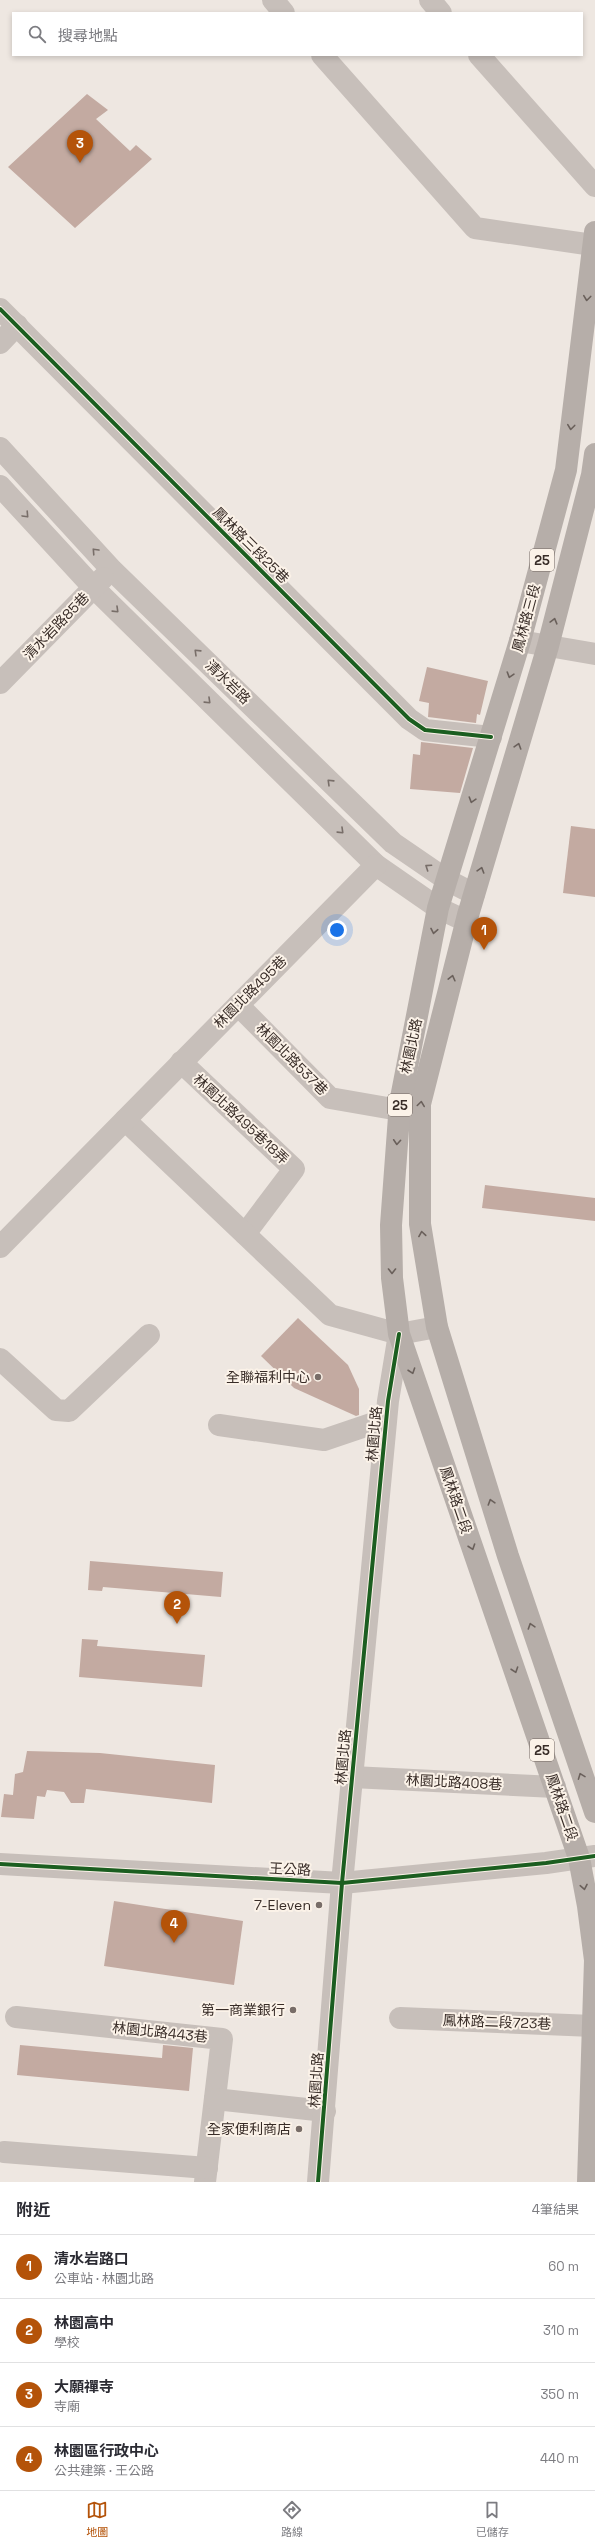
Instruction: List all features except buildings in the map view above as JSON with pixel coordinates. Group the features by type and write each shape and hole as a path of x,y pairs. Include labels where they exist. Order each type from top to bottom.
{"main road":[{"name":"鳳林路三段","path":"447,880 520,641 566,470 594,239"},
{"name":"鳳林路三段","path":"466,921 548,646 592,475 595,454"},
{"name":"林園北路","path":"399,1334 392,1278 391,1225 399,1110 438,908 447,880"},
{"name":"林園北路","path":"437,1327 420,1224 420,1104 466,921"},
{"name":"鳳林路二段","path":"437,1327 508,1556 595,1812"},
{"name":"鳳林路二段","path":"399,1334 555,1787 587,1857 588,1906 595,1960 588,2182"}],"street":[{"path":"273,0 283,12"},
{"path":"430,0 440,12"},
{"path":"323,56 476,228 594,239"},
{"path":"480,56 595,186"},
{"name":"鳳林路三段25巷","path":"0,309 409,719 425,730 491,738"},
{"path":"0,343 16,326"},
{"name":"清水岩路","path":"0,448 112,570 393,843 447,880 474,894"},
{"name":"清水岩路","path":"0,486 93,587 376,865 438,908 466,921"},
{"name":"清水岩路85巷","path":"0,683 93,587 112,570"},
{"path":"520,641 595,654"},
{"name":"林園北路495巷","path":"0,1247 376,865"},
{"name":"林園北路537巷","path":"238,1004 330,1098 399,1110"},
{"name":"林園北路495巷18弄","path":"181,1062 294,1169 245,1234"},
{"path":"125,1120 330,1314 399,1334 437,1327"},
{"name":"林園北路","path":"318,2182 325,2111 342,1883 386,1419 399,1334"},
{"path":"0,1359 56,1410 68,1411 149,1335"},
{"path":"219,1425 324,1440 386,1419"},
{"name":"林園北路408巷","path":"352,1777 555,1787"},
{"name":"王公路","path":"0,1864 342,1883 587,1857"},
{"name":"林園北路443巷","path":"4,2152 206,2175 222,2039 16,2017"},
{"name":"鳳林路二段723巷","path":"400,2018 594,2026"},
{"path":"215,2099 325,2111"}],"cycle path":[{"path":"0,309 409,719 425,730 491,737"},
{"path":"318,2182 342,1883 388,1401 399,1334"},
{"path":"0,1864 342,1883 546,1863 595,1856"}],"place":[{"name":"大願禪寺","path":"80,163"},
{"name":"清水岩路口","path":"484,950"},
{"name":"全聯福利中心","path":"318,1377"},
{"name":"林園高中","path":"177,1624"},
{"name":"7-Eleven","path":"319,1905"},
{"name":"林園區行政中心","path":"174,1943"},
{"name":"第一商業銀行","path":"293,2010"},
{"name":"全家便利商店","path":"299,2129"}]}
